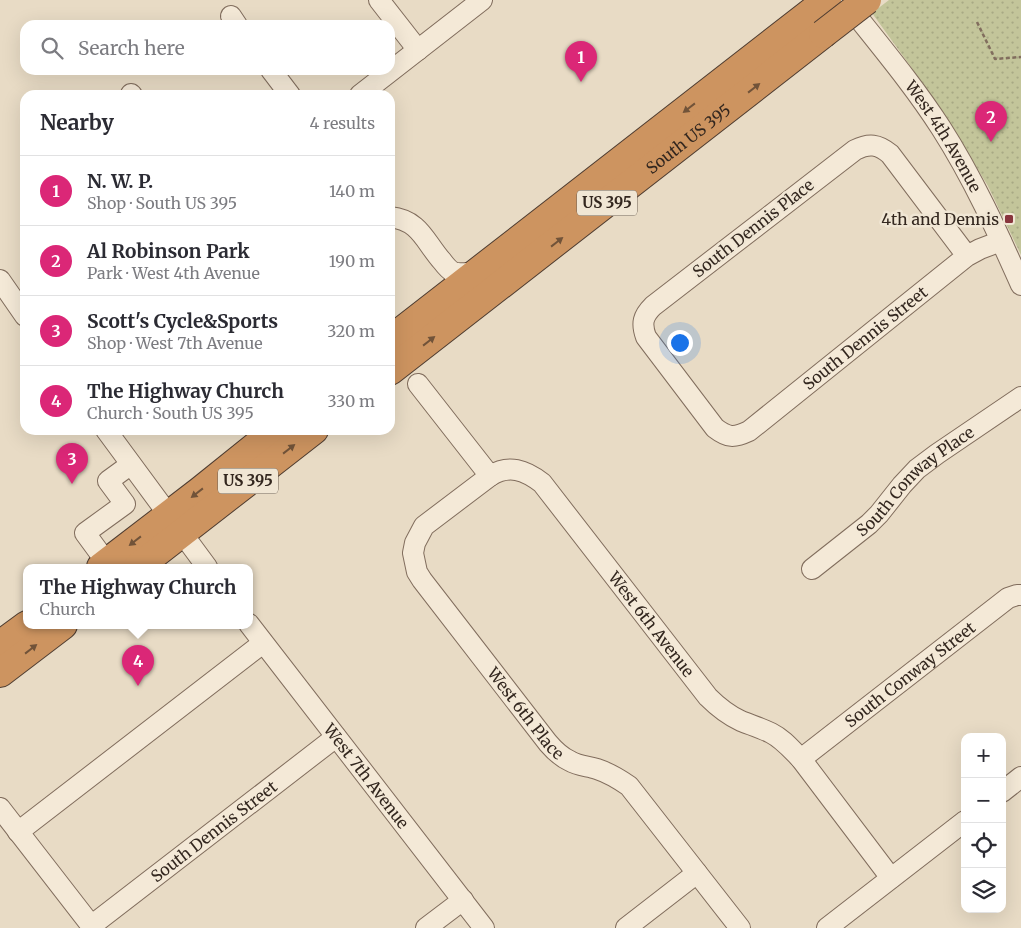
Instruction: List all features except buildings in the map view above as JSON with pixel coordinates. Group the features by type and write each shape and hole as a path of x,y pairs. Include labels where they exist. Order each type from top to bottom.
{"highway":[{"name":"South US 395","path":"395,336 477,272 820,16 867,0"},
{"name":"South US 395","path":"395,367 820,16"},
{"name":"US 395","path":"141,564 200,491 270,435"},
{"name":"US 395","path":"106,564 175,524 307,435"},
{"path":"0,646 23,628"},
{"path":"0,673 58,629"}],"street":[{"path":"379,0 395,20"},
{"path":"395,68 482,0"},
{"name":"West 4th Avenue","path":"844,0 942,129 972,180 1021,285"},
{"path":"395,21 418,50"},
{"path":"275,75 286,90"},
{"path":"366,90 386,75"},
{"name":"South Dennis Place","path":"730,436 723,434 715,428 646,337 643,324 646,313 855,150 863,146 873,146 882,148 890,154 967,256"},
{"path":"395,219 417,227 426,237 434,252 453,272 477,272"},
{"name":"South Dennis Street","path":"730,436 741,435 749,431 967,256 1001,241"},
{"path":"0,280 20,309"},
{"path":"418,384 490,476"},
{"name":"South Conway Place","path":"812,569 880,514 917,469 1021,397"},
{"path":"109,435 205,564"},
{"path":"103,564 85,533 125,504 108,481 130,465"},
{"name":"West 6th Avenue","path":"490,476 497,471 515,470 525,472 542,483 708,698 739,720 769,732 780,739 801,759 891,878"},
{"name":"West 6th Place","path":"490,476 424,526 415,542 414,553 417,572 548,743 569,762 596,768 618,778 629,786 740,928"},
{"name":"South Conway Street","path":"801,759 1008,598 1021,595"},
{"name":"West 7th Avenue","path":"253,629 484,928"},
{"path":"18,832 263,642"},
{"name":"South Dennis Street","path":"92,927 336,737"},
{"path":"0,808 92,927"},
{"path":"828,928 962,823"},
{"path":"626,928 697,873"},
{"path":"426,928 462,900"}],"path":[{"path":"977,22 995,59 1021,57"}],"green space":[{"path":"889,0 1021,0 1021,255 988,186 934,99 872,13"}],"place":[{"name":"N. W. P.","path":"581,82"},
{"name":"Al Robinson Park","path":"991,142"},
{"name":"4th and Dennis","path":"1009,219"},
{"name":"Scott's Cycle&Sports","path":"72,484"},
{"name":"The Highway Church","path":"138,686"}]}
